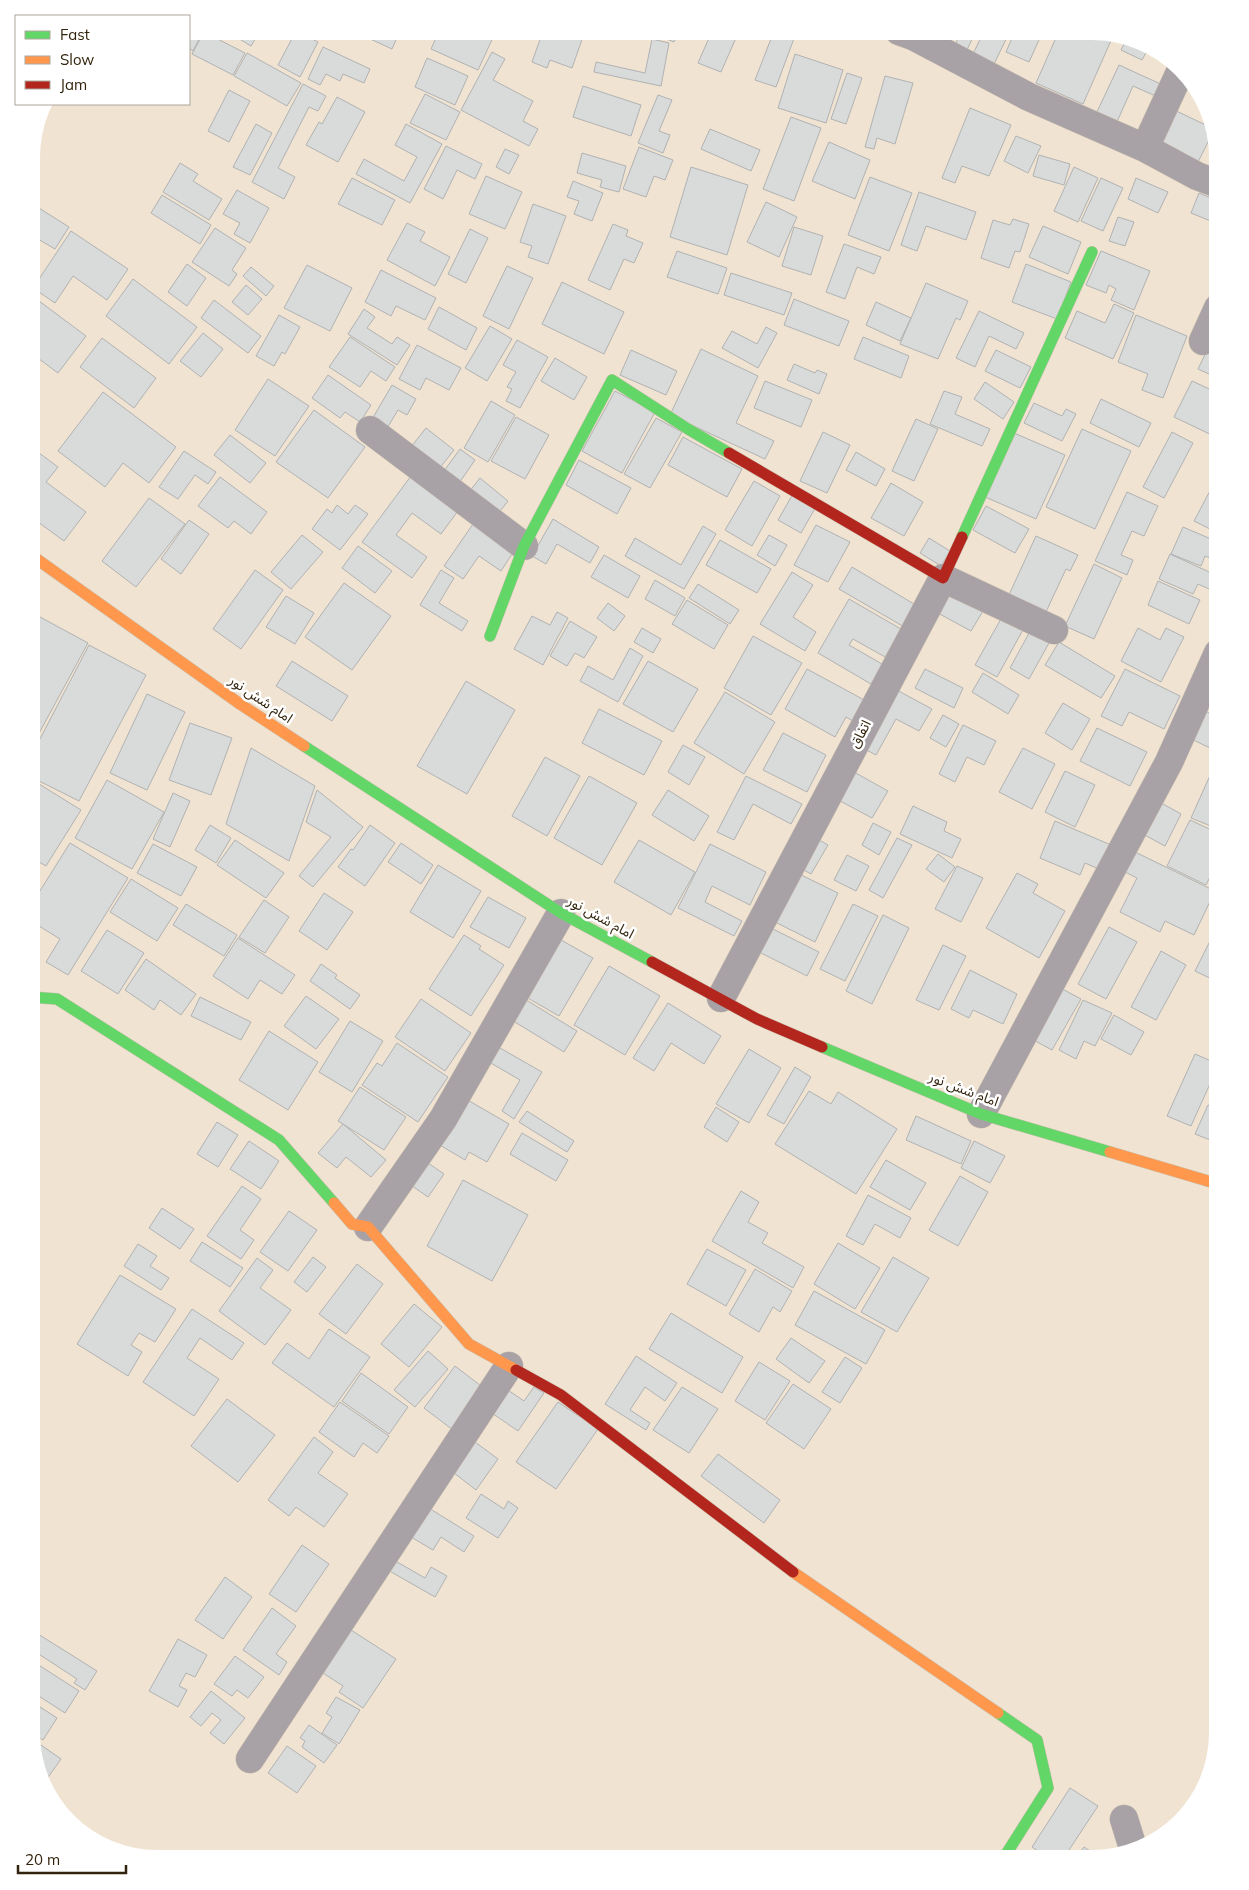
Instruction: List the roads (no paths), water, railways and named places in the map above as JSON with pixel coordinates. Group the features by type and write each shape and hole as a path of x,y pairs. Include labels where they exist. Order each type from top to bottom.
{"street":[{"path":"922,40 1030,97 1144,148 1209,181"},
{"path":"1144,148 1178,77"},
{"path":"943,578 1092,252"},
{"path":"1203,342 1209,328"},
{"path":"490,636 524,546 612,380 688,429 943,578 1054,630"},
{"path":"370,430 524,546"},
{"name":"امام شش نور","path":"40,561 240,704 561,913 757,1019 981,1114 1209,1181"},
{"name":"اتفاق","path":"721,998 943,578"},
{"path":"981,1114 1165,771 1209,673"},
{"path":"368,1227 443,1119 561,913"},
{"path":"40,998 57,999 279,1140 352,1224 368,1227 469,1344 561,1395 787,1568 1037,1740 1048,1788 1009,1850"},
{"path":"250,1759 509,1366"},
{"path":"1124,1820 1131,1843"}]}
